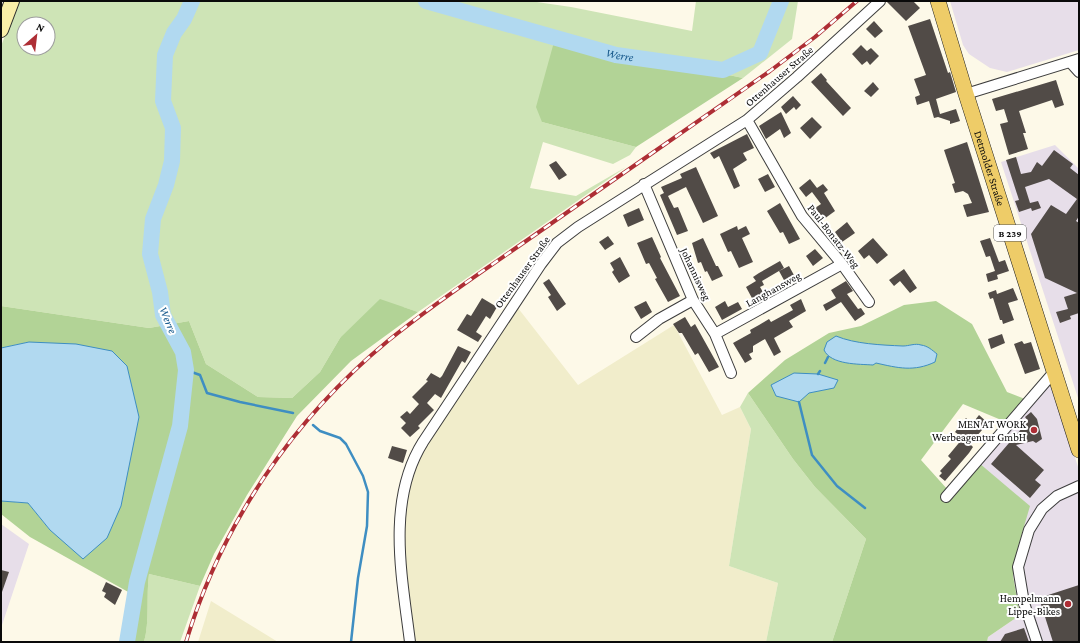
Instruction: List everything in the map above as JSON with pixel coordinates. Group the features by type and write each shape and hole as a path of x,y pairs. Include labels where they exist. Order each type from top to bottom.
{"main road":[{"path":"1,30 12,1"},
{"name":"Detmolder Straße","path":"938,1 1079,450"}],"street":[{"name":"Ottenhauser Straße","path":"410,642 399,554 404,488 415,454 514,302 557,243 578,227 644,184 747,120 797,77 880,1"},
{"path":"966,94 1074,60 1079,72"},
{"name":"Paul-Bonatz-Weg","path":"747,120 802,216 842,264 869,302"},
{"name":"Johannisweg","path":"644,184 693,300 715,334 731,373"},
{"name":"Langhansweg","path":"715,334 842,264"},
{"path":"636,337 659,319 693,300"},
{"path":"946,497 1054,372"},
{"path":"1037,642 1024,603 1018,567 1028,530 1042,509 1056,496 1079,486"}],"shaded area":[{"path":"950,1 1079,1 1079,50 1007,72 990,68 969,54 963,45"},
{"path":"1055,145 1079,169 1079,401 1001,162"},
{"path":"518,308 578,385 674,325 722,415 740,407 751,429 729,566 778,583 766,642 411,642 401,552 403,513 411,472 425,442 444,420"},
{"path":"1050,379 1079,470 1079,642 987,642 988,637 1020,615 1013,576 1018,547 979,463"},
{"path":"1,524 29,544 1,628"},
{"path":"211,601 278,642 198,642"}],"green space":[{"path":"19,1 530,1 571,7 692,31 696,1 798,1 792,39 743,78 618,52 588,50 554,42 542,122 636,147 630,155 613,164 543,142 530,188 576,196 626,167 418,312 403,307 340,338 320,372 292,398 258,397 206,364 189,321 149,328 1,306 1,46"},
{"path":"554,42 588,50 618,52 743,78 636,147 542,122 536,107"},
{"path":"380,299 418,312 351,361 297,416 247,495 214,554 200,586 149,574 147,626 144,642 121,642 130,593 30,537 1,514 1,501 28,503 50,530 29,342 1,348 1,306 149,328 189,321 206,364 258,397 292,398 320,372 340,338"},
{"path":"936,301 972,324 1007,392 1025,399 1006,422 963,404 921,460 948,490 979,463 1030,506 1018,547 1013,576 1020,615 988,637 987,642 832,642 866,539 815,487 793,459 748,393 785,360 829,333 861,326 904,305"},
{"path":"748,393 793,459 815,487 866,539 832,642 766,642 778,583 729,566 751,429 740,407"},
{"path":"149,574 200,586 180,642 144,642 147,625"}],"water":[{"path":"836,336 851,341 868,344 903,346 919,344 928,347 937,354 935,362 913,368 899,368 876,363 873,365 846,363 833,359 824,350 827,342"},
{"path":"29,342 76,344 112,351 127,366 139,417 121,506 107,538 83,559 50,530 28,503 1,501 1,348"},
{"path":"794,373 818,374 838,380 834,388 809,393 799,402 776,396 771,385"}],"building":[{"path":"886,1 913,1 920,8 906,21"},
{"path":"930,19 956,92 936,99 940,114 956,109 960,121 950,124 950,121 938,117 934,118 929,101 917,105 915,97 920,95 914,79 926,75 908,26"},
{"path":"874,21 883,31 875,38 866,29"},
{"path":"861,45 867,51 871,48 879,56 870,65 867,61 862,65 852,54"},
{"path":"821,73 827,80 826,81 851,108 843,116 811,82"},
{"path":"1056,80 1064,105 1055,108 1052,100 1019,111 1026,133 1023,133 1028,149 1009,155 1000,124 1008,122 1004,109 996,111 992,99"},
{"path":"873,82 879,89 871,97 864,91"},
{"path":"793,96 801,105 796,110 794,107 786,114 781,107"},
{"path":"781,112 791,133 784,138 780,129 766,139 759,126"},
{"path":"812,117 822,127 810,139 800,128"},
{"path":"747,134 754,148 743,153 747,160 733,169 740,186 734,189 719,156 714,159 710,153"},
{"path":"967,142 989,212 967,217 963,205 972,203 968,194 963,191 955,193 952,184 955,183 944,150"},
{"path":"1054,150 1073,164 1070,168 1079,175 1079,216 1076,221 1079,223 1079,313 1070,316 1071,319 1060,323 1056,312 1068,309 1064,297 1077,293 1045,278 1031,234 1051,205 1066,214 1077,199 1049,179 1025,187 1030,203 1038,201 1041,208 1032,211 1031,208 1019,212 1015,201 1019,200 1006,160 1016,157 1021,174 1031,172 1037,162 1042,166"},
{"path":"556,161 567,175 559,180 549,165"},
{"path":"696,167 718,216 703,223 686,187 668,196 674,208 678,207 688,231 677,235 660,195 664,193 661,187 682,178 680,174"},
{"path":"768,174 775,187 765,192 758,179"},
{"path":"810,179 817,188 823,184 828,190 824,193 835,211 824,219 815,208 821,204 812,192 806,197 799,188"},
{"path":"780,203 800,239 789,244 783,232 780,233 767,211"},
{"path":"639,208 644,220 628,227 623,215"},
{"path":"847,222 855,233 842,242 835,232"},
{"path":"737,226 738,230 746,226 750,234 742,238 753,262 739,268 731,251 728,252 720,234"},
{"path":"608,236 614,244 605,250 599,242"},
{"path":"652,237 661,257 660,258 680,296 668,302 655,279 657,278 649,263 646,264 637,243"},
{"path":"703,238 716,266 718,266 723,276 712,281 707,271 705,272 701,262 698,263 692,243"},
{"path":"873,238 888,255 877,264 869,255 864,259 858,251"},
{"path":"990,238 999,262 1005,260 1009,271 997,275 998,279 988,282 986,274 995,271 990,256 986,257 980,241"},
{"path":"815,249 823,258 813,266 806,256"},
{"path":"620,257 630,276 619,283 612,272 614,270 610,263"},
{"path":"780,261 784,268 762,281 764,285 760,287 764,294 753,300 746,287 756,281 753,277"},
{"path":"789,266 795,277 785,282 779,271"},
{"path":"904,269 917,288 910,293 900,281 894,286 889,280"},
{"path":"549,279 566,304 557,311 548,297 551,295 543,283"},
{"path":"846,281 853,291 847,294 858,309 861,308 865,314 855,321 841,302 826,311 823,305 836,298 831,290"},
{"path":"1013,288 1018,300 1008,303 1014,320 1003,324 1002,320 1000,320 993,298 990,299 988,293 996,290 997,294"},
{"path":"482,298 497,307 490,319 486,316 476,332 482,336 478,342 457,330 467,314 471,316"},
{"path":"801,299 806,311 789,321 793,327 774,338 781,352 774,356 765,339 753,346 753,352 749,354 752,359 745,363 733,343 751,333 750,330 769,319 771,322 793,310 790,305"},
{"path":"646,301 652,312 641,319 634,307"},
{"path":"725,301 728,307 738,302 742,309 722,320 715,307"},
{"path":"685,317 691,327 695,324 719,367 709,372 698,353 695,355 682,333 679,333 673,324"},
{"path":"1002,334 1005,343 991,349 988,339"},
{"path":"1022,341 1024,344 1031,342 1040,369 1025,374 1014,344"},
{"path":"458,346 471,352 465,363 462,361 441,398 435,394 427,403 434,410 418,426 420,428 410,437 401,428 406,423 400,417 407,411 410,414 419,404 412,397 428,381 426,380 431,373 440,378 442,376"},
{"path":"1031,412 1037,419 1042,439 1036,443 1033,441 1016,445 1044,470 1035,480 1041,485 1030,498 991,464 1028,421 1025,417"},
{"path":"979,415 988,423 970,444 973,447 969,453 945,481 939,476 942,473 940,471 951,459 948,456 963,438 955,432 966,418 972,424"},
{"path":"392,446 407,450 403,463 388,458"},
{"path":"1,570 9,572 2,592 1,592"},
{"path":"106,582 122,590 115,605 104,597 106,593 102,591"},
{"path":"1079,585 1079,642 1053,642 1039,598"},
{"path":"1024,628 1029,642 1000,642 1005,634"}],"waterway":[{"name":"Werre","path":"127,642 137,582 180,426 186,370 183,352 163,315 160,292 150,254 153,219 166,185 172,161 173,128 163,101 165,55 174,33 184,19 192,1"},
{"name":"Werre","path":"426,1 616,55 723,70 760,53 781,1"},
{"path":"825,363 828,357"},
{"path":"186,370 200,375 207,393 240,402 293,413"},
{"path":"799,402 812,455 837,486 865,508"},
{"path":"313,425 320,431 340,438 346,444 363,476 368,492 367,526 358,578 351,642"}],"railway":[{"path":"186,642 201,598 219,556 241,515 265,476 292,439 322,404 354,371 389,340 463,284 770,71 815,37 857,1"}],"place":[{"name":"MEN AT WORK Werbeagentur GmbH","path":"1034,430"},
{"name":"Hempelmann Lippe-Bikes","path":"1068,604"}]}
